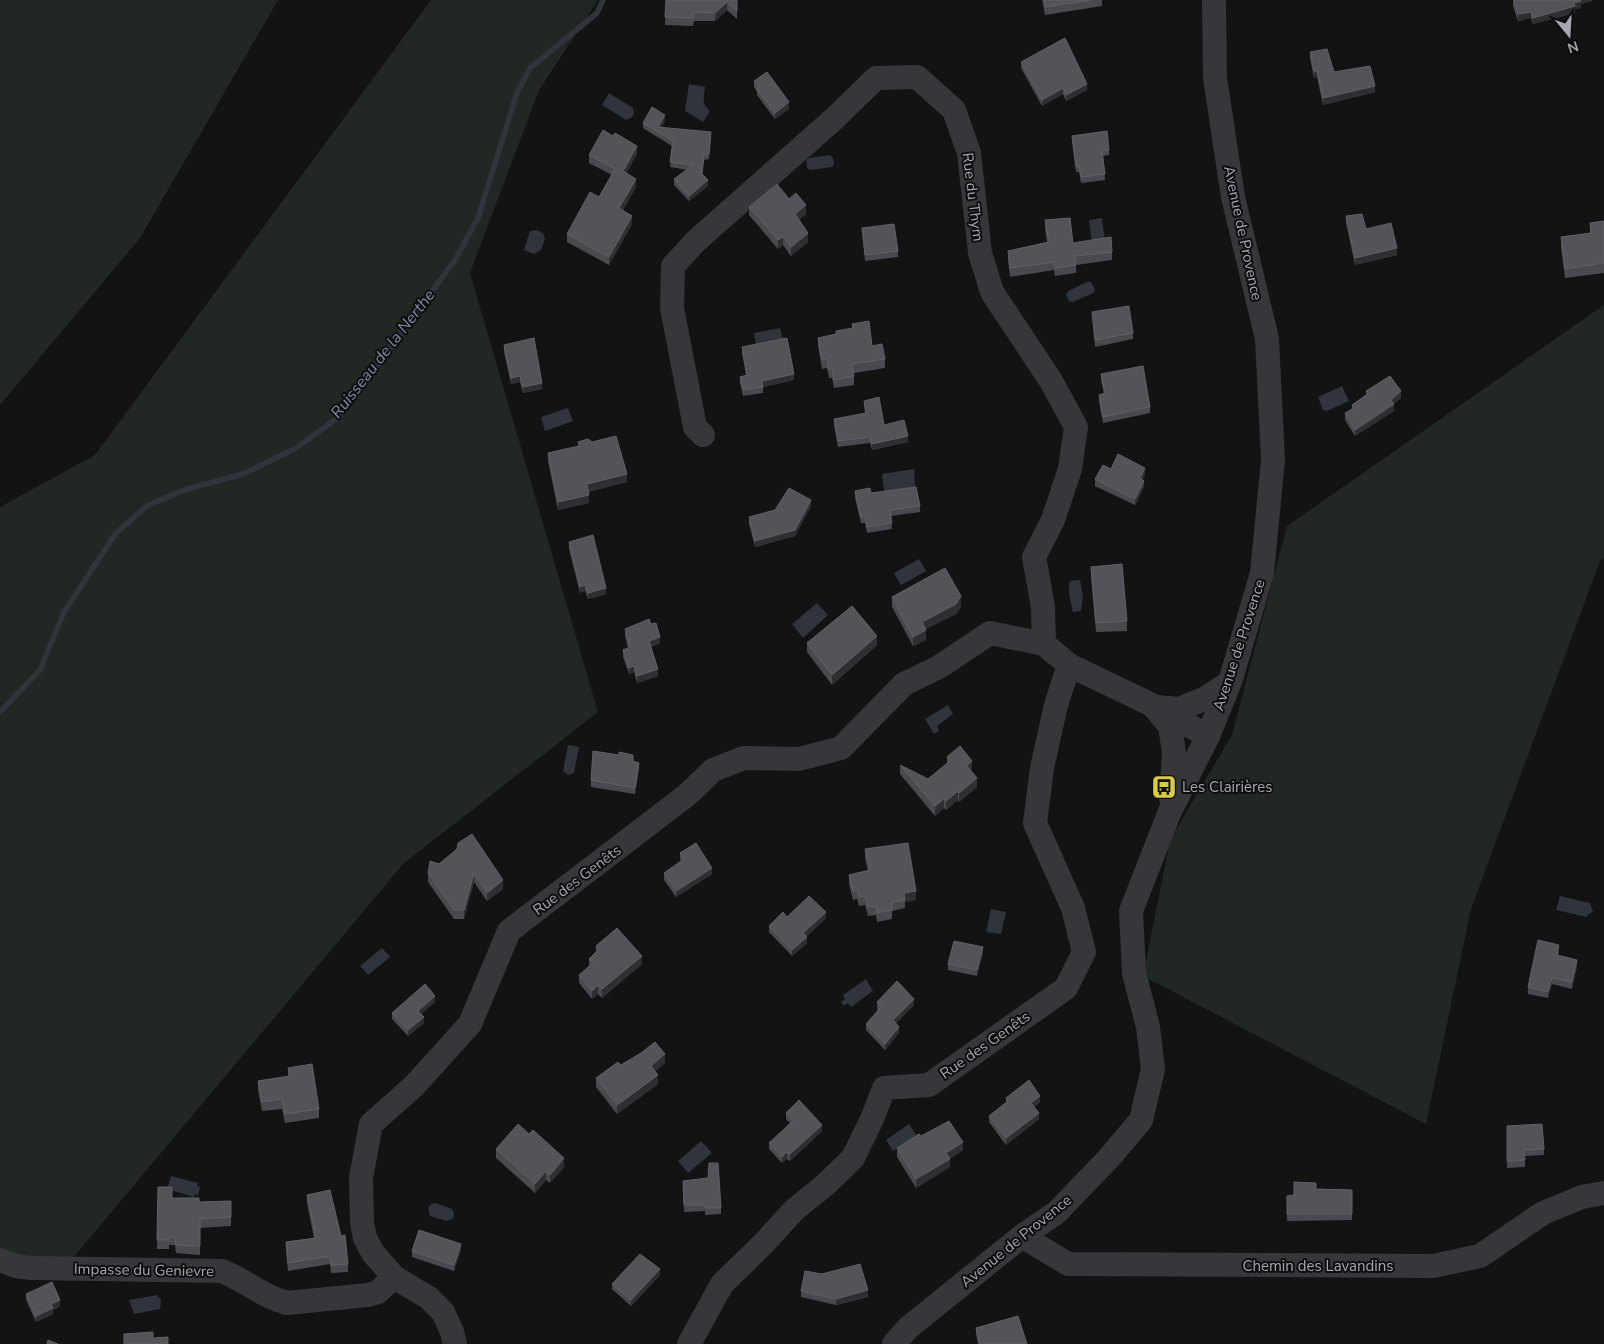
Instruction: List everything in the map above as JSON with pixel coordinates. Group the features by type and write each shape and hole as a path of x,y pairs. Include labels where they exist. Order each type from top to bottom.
{"street":[{"name":"Avenue de Provence","path":"894,1344 908,1328 1022,1236 1056,1213 1110,1158 1141,1120 1153,1069 1148,1027 1134,973 1131,912 1170,811 1208,736 1230,682 1262,574 1273,460 1267,339 1233,197 1215,78 1214,0"},
{"name":"Rue du Thym","path":"703,435 695,427 672,308 673,266 696,241 835,118 876,78 917,77 954,110 969,153 980,253 992,292 1051,381 1076,427 1070,470 1053,520 1034,557 1043,607 1044,644"},
{"name":"Rue des Genêts","path":"454,1344 452,1332 443,1312 429,1298 394,1276 372,1252 365,1238 362,1222 361,1178 371,1124 414,1086 470,1024 509,931 687,795 713,770 744,758 799,759 841,748 904,684 938,667 990,632 1044,644 1069,665 1154,706 1208,736"},
{"name":"Rue des Genêts","path":"689,1344 722,1284 765,1242 794,1210 824,1186 853,1158 872,1119 884,1088 929,1084 1066,988 1084,952 1073,908 1035,823 1042,768 1056,705 1069,665"},
{"path":"1154,706 1179,709 1204,699 1230,682"},
{"path":"1154,706 1170,726 1174,752 1170,811"},
{"name":"Chemin des Lavandins","path":"1022,1236 1068,1264 1433,1266 1480,1256 1543,1213 1582,1197 1604,1193"},
{"name":"Impasse du Genievre","path":"0,1260 16,1266 32,1268 222,1271 245,1281 277,1300 287,1303 368,1295 378,1292 394,1276"}],"shaded area":[{"path":"0,0 278,0 140,238 0,405"},
{"path":"431,0 598,0 539,90 470,273 598,712 404,863 57,1277 0,1272 0,507 95,455"},
{"path":"689,84 705,87 704,103 710,111 703,122 685,111"},
{"path":"609,93 633,108 634,114 632,117 626,120 602,105"},
{"path":"830,155 833,158 834,164 832,167 810,170 807,168 806,160 809,158"},
{"path":"1102,218 1105,241 1092,242 1089,220"},
{"path":"536,230 543,233 545,239 541,250 534,254 524,250 530,231"},
{"path":"1091,282 1095,290 1093,293 1073,302 1069,301 1066,295 1068,291"},
{"path":"1604,305 1604,558 1600,561 1471,909 1426,1124 1143,976 1170,840 1232,735 1287,526"},
{"path":"780,328 783,340 756,345 754,333"},
{"path":"1342,386 1349,401 1327,411 1323,410 1318,397"},
{"path":"568,408 573,421 545,431 541,417"},
{"path":"914,469 915,487 884,491 882,474"},
{"path":"919,559 926,571 901,585 894,573"},
{"path":"1080,580 1083,596 1081,611 1073,612 1069,585 1070,581"},
{"path":"817,603 828,615 803,638 792,624"},
{"path":"948,705 953,714 937,726 939,731 934,734 925,719"},
{"path":"568,745 579,747 574,773 568,775 563,771"},
{"path":"1560,896 1590,903 1593,912 1587,915 1587,917 1556,910"},
{"path":"991,909 1006,912 1001,934 986,932"},
{"path":"382,948 390,957 368,975 360,966"},
{"path":"866,979 873,991 851,1007 848,1003 844,1006 841,1002 845,999 843,995"},
{"path":"909,1124 917,1136 893,1151 886,1140"},
{"path":"701,1141 712,1153 688,1173 678,1161"},
{"path":"171,1176 198,1183 197,1186 200,1187 198,1195 195,1194 194,1197 167,1189"},
{"path":"435,1203 452,1209 454,1213 453,1219 446,1221 430,1216 428,1208 431,1204"},
{"path":"157,1295 161,1300 160,1309 134,1314 129,1300"}],"building":[{"path":"666,0 737,0 737,11 727,2 715,13 694,12 693,18 665,17"},
{"path":"1044,0 1091,0 1045,7"},
{"path":"1514,0 1581,1 1574,3 1575,6 1533,18 1531,12 1518,14"},
{"path":"1065,38 1087,84 1066,95 1063,88 1042,100 1021,62"},
{"path":"1327,49 1334,72 1370,66 1375,86 1323,98 1317,71 1314,71 1310,52"},
{"path":"767,72 789,102 775,113 757,89 759,87 754,81"},
{"path":"652,107 665,115 658,127 711,132 709,154 704,154 702,174 708,180 689,196 674,179 693,165 670,162 673,141 643,123"},
{"path":"603,130 613,136 615,133 637,146 623,171 636,179 619,208 632,216 609,257 567,234 590,192 599,197 615,169 589,155"},
{"path":"1107,131 1109,150 1102,151 1105,174 1081,177 1079,166 1076,167 1072,136"},
{"path":"777,184 789,199 796,193 806,205 795,214 808,233 791,247 783,237 778,240 749,207"},
{"path":"1362,214 1366,229 1391,223 1397,248 1355,258 1346,216"},
{"path":"1070,218 1073,243 1111,237 1112,252 1075,256 1076,265 1055,268 1054,262 1010,268 1008,251 1049,242 1045,220"},
{"path":"1604,221 1604,263 1565,269 1561,237 1591,233 1590,223"},
{"path":"894,224 898,251 865,255 862,228"},
{"path":"1129,306 1133,333 1095,340 1092,312"},
{"path":"869,321 872,346 882,344 885,359 852,364 854,376 834,380 832,369 829,370 827,359 822,360 818,338 836,334 836,331 853,328 852,324"},
{"path":"534,338 542,383 523,387 520,376 511,378 504,345"},
{"path":"787,338 794,374 762,381 763,387 743,390 740,377 747,375 742,347"},
{"path":"1143,366 1150,407 1103,417 1099,395 1105,393 1101,374"},
{"path":"1390,376 1401,391 1391,400 1394,404 1355,430 1345,413 1354,408 1352,405 1369,393 1366,391"},
{"path":"879,397 884,425 904,420 908,436 872,444 870,437 838,441 834,419 866,413 864,401"},
{"path":"616,436 627,474 587,484 589,495 558,502 548,453 579,446 578,442 588,439 592,442"},
{"path":"1118,454 1145,468 1140,478 1144,481 1135,499 1095,479 1103,465 1111,469"},
{"path":"916,487 920,506 890,510 892,523 867,527 865,516 861,517 855,491 870,488 871,493"},
{"path":"789,488 811,500 795,530 755,541 749,517 775,510"},
{"path":"593,535 606,588 588,593 585,585 580,587 569,542"},
{"path":"1122,564 1127,621 1096,623 1091,567"},
{"path":"945,568 961,596 956,604 922,622 926,630 913,637 892,597"},
{"path":"852,606 877,636 832,675 807,643"},
{"path":"649,619 651,624 656,623 660,637 649,641 658,669 637,676 634,666 629,668 623,650 630,647 625,629"},
{"path":"960,746 972,761 967,766 977,778 959,793 958,791 946,801 944,799 935,806 900,765 928,779 950,761 947,757"},
{"path":"593,751 619,755 619,752 633,755 633,761 639,763 635,788 591,780"},
{"path":"472,834 503,880 487,893 474,873 464,910 454,910 428,873 430,861 439,864 457,849 458,843"},
{"path":"696,843 712,868 676,891 664,873 684,859 680,853"},
{"path":"908,843 916,891 904,893 905,900 892,902 892,910 877,913 876,906 868,907 865,896 859,897 857,890 853,891 849,875 870,870 865,849"},
{"path":"809,896 826,912 803,933 807,937 792,950 769,926 783,912 787,917"},
{"path":"617,928 642,956 602,989 598,985 592,991 579,975 593,963 589,959 598,950 596,946"},
{"path":"1538,940 1559,945 1557,955 1577,960 1572,982 1552,978 1548,992 1528,987"},
{"path":"954,941 983,947 977,970 948,964"},
{"path":"897,981 914,999 893,1020 899,1027 885,1044 866,1024 881,1007 877,1002"},
{"path":"425,984 435,996 418,1011 424,1017 408,1030 392,1013"},
{"path":"655,1042 665,1054 651,1066 658,1075 617,1105 596,1078 618,1062 621,1065"},
{"path":"312,1064 319,1109 285,1114 282,1099 262,1102 258,1081 290,1076 288,1068"},
{"path":"1029,1080 1040,1096 1031,1103 1039,1113 1006,1138 989,1116 1008,1101 1006,1098"},
{"path":"799,1100 822,1125 790,1154 787,1152 782,1157 769,1143 793,1121 786,1113"},
{"path":"949,1121 963,1142 946,1153 950,1159 916,1179 897,1148 919,1134 921,1136"},
{"path":"518,1124 529,1134 533,1130 564,1158 550,1175 546,1171 535,1184 496,1149"},
{"path":"1542,1124 1544,1149 1524,1150 1525,1160 1507,1161 1507,1126"},
{"path":"709,1163 718,1163 721,1208 705,1208 705,1205 684,1205 683,1181 708,1178"},
{"path":"1294,1182 1316,1183 1316,1189 1352,1190 1352,1214 1287,1214 1287,1196 1294,1195"},
{"path":"158,1187 172,1187 172,1198 199,1198 199,1202 231,1201 231,1217 200,1219 200,1246 176,1245 175,1237 169,1237 169,1240 157,1240"},
{"path":"330,1190 341,1236 345,1235 348,1264 331,1265 330,1256 288,1263 286,1242 316,1238 307,1195"},
{"path":"419,1230 461,1244 454,1265 412,1251"},
{"path":"640,1254 660,1269 631,1300 612,1284"},
{"path":"860,1264 868,1290 836,1299 801,1291 805,1271 822,1274"},
{"path":"52,1282 60,1300 51,1304 53,1308 36,1316 26,1294"},
{"path":"1018,1316 1027,1344 980,1344 976,1328"},
{"path":"153,1332 153,1338 168,1337 168,1344 124,1344 124,1334"},
{"path":"48,1340 58,1344 47,1344"}],"waterway":[{"name":"Ruisseau de la Nerthe","path":"0,712 40,670 64,612 116,533 147,506 184,490 243,474 296,448 340,416 455,260 478,218 517,93 530,68 597,13 603,0"}],"place":[{"name":"Les Clairières","path":"1164,787"}]}
